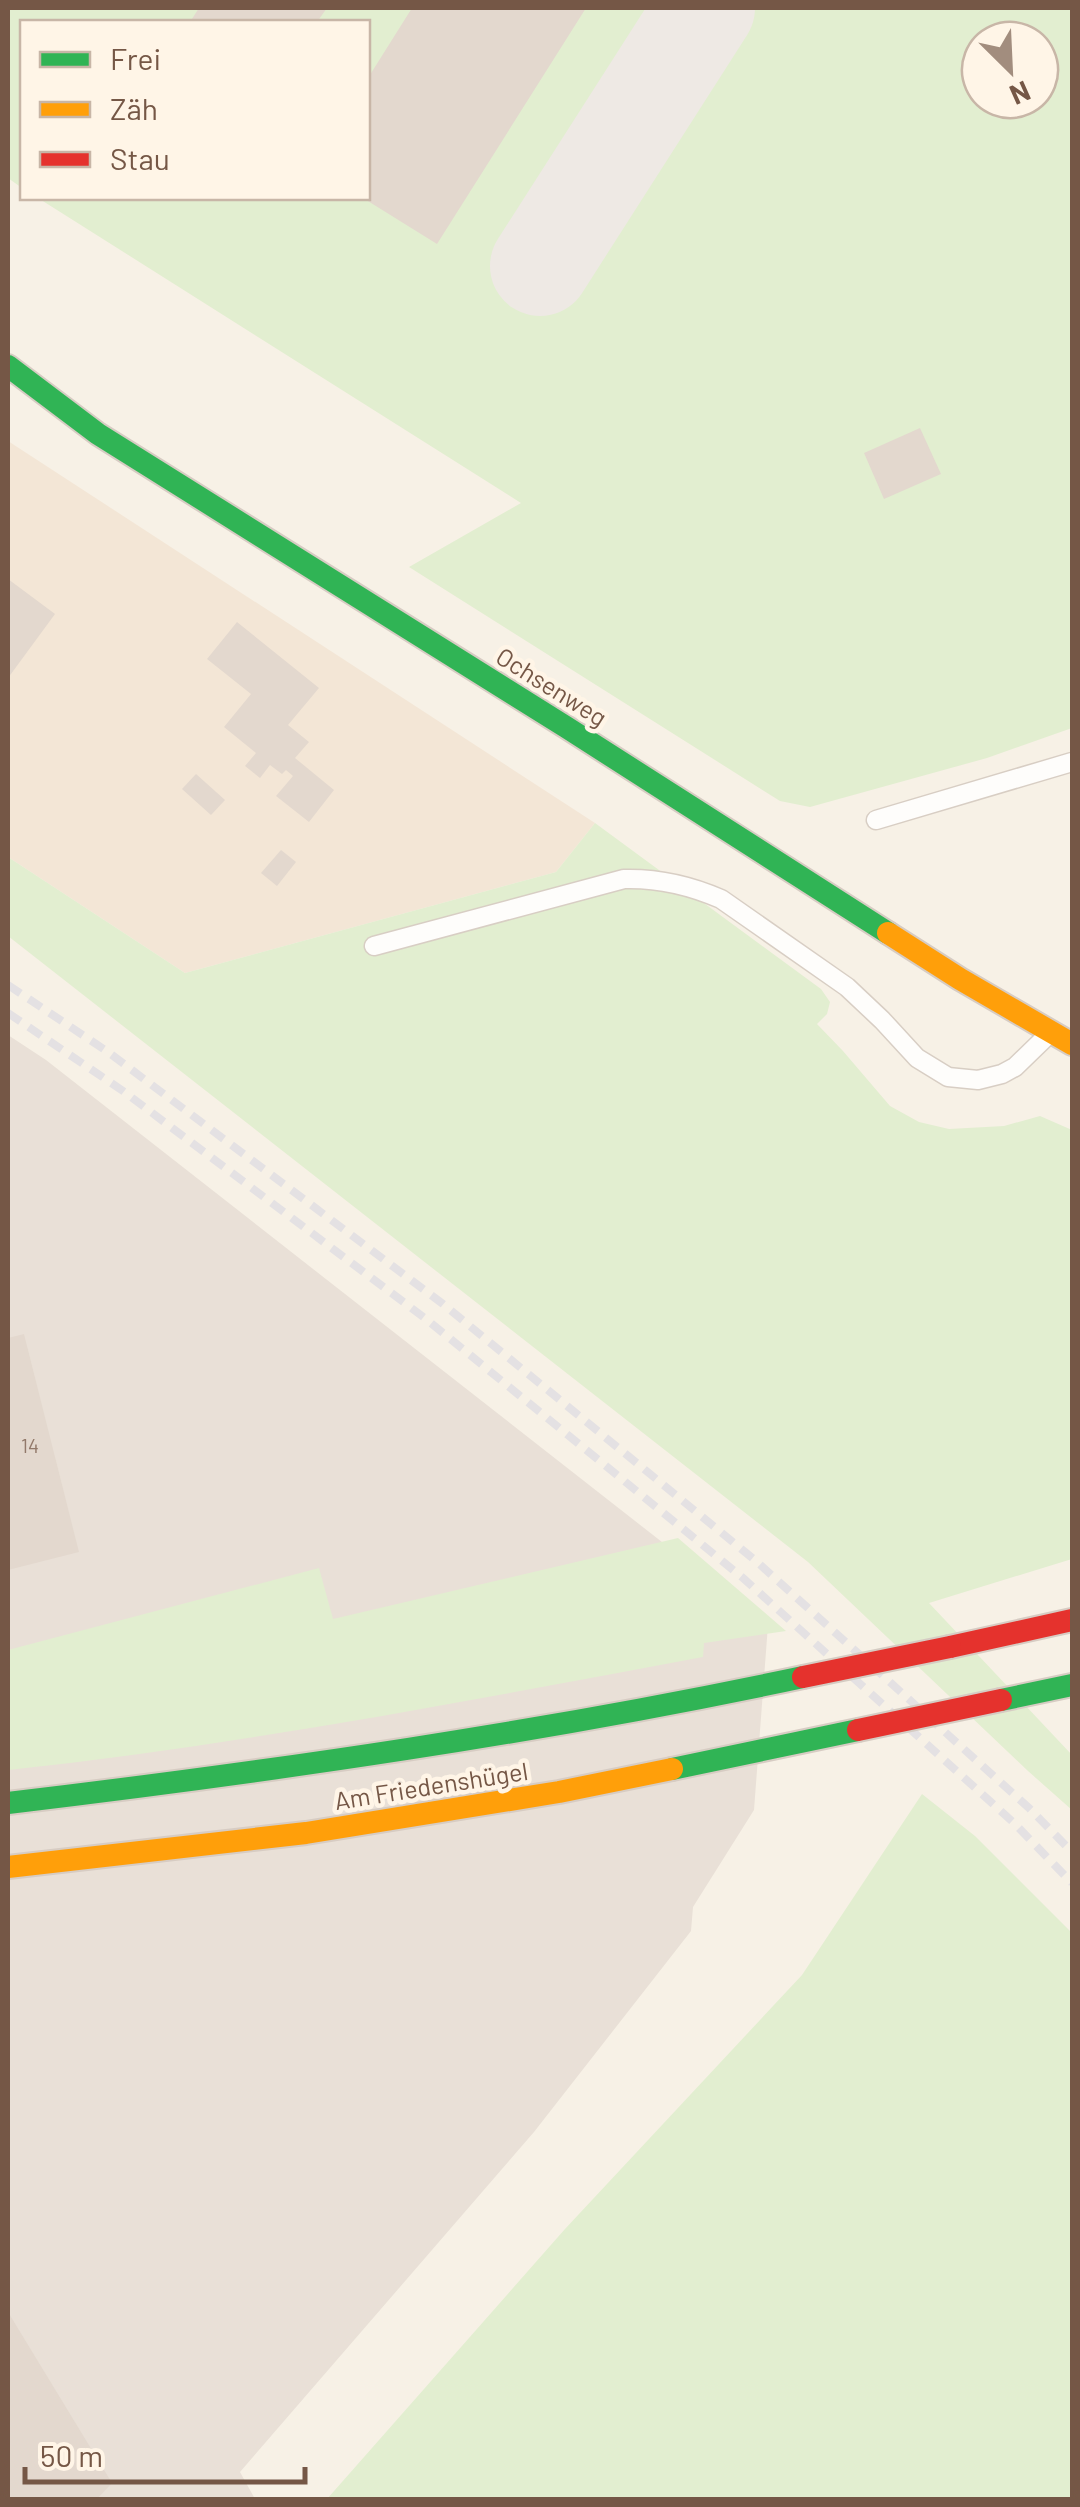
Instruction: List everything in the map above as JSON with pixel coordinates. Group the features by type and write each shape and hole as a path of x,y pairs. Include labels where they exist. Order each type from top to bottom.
{"main road":[{"name":"Ochsenweg","path":"8,366 98,434 960,978 1062,1031"},
{"name":"Am Friedenshügel","path":"8,1803 470,1741 804,1678 1072,1620"},
{"name":"Am Friedenshügel","path":"8,1866 306,1832 559,1792 1072,1685"}],"lane":[{"path":"876,820 1072,762"},
{"path":"374,946 624,879 653,878 697,888 720,898 847,987 917,1058 948,1077 978,1080 1002,1074 1062,1031"}],"shaded area":[{"path":"8,441 595,823 556,872 185,973 8,857"},
{"path":"8,1035 46,1060 768,1625 754,1810 693,1907 691,1931 534,2132 240,2472 255,2499 8,2499"}],"green space":[{"path":"8,8 1072,8 1072,728 987,758 810,807 780,801 409,567 521,503 41,200 370,200 370,20 20,20 20,187 8,178"},
{"path":"595,823 821,989 830,1002 827,1014 817,1024 890,1106 919,1122 949,1129 1004,1126 1040,1116 1072,1130 1072,1559 929,1603 1072,1755 1072,1810 808,1562 8,936 8,857 185,973 556,872"},
{"path":"678,1538 786,1631 704,1643 703,1657 443,1705 182,1748 8,1770 8,1650 319,1568 333,1619"},
{"path":"922,1794 975,1836 1072,1933 1072,2499 327,2499 565,2229 802,1975"}],"building":[{"path":"199,8 327,8 318,20 191,20"},
{"path":"412,8 586,8 437,244 366,200 370,200 370,75"},
{"path":"920,428 941,474 884,499 864,453"},
{"path":"8,579 55,614 8,678"},
{"path":"237,622 319,688 288,725 309,742 295,758 334,790 309,822 276,796 293,776 270,765 260,778 245,766 256,753 224,727 251,694 207,659"},
{"path":"196,774 225,800 211,815 182,789"},
{"path":"281,850 296,862 277,886 261,873"},
{"path":"24,1334 79,1552 8,1570 8,1338"},
{"path":"8,2312 112,2483 96,2500 8,2500"}],"taxiway":[{"path":"540,266 705,8"}],"railway":[{"path":"8,985 108,1052 443,1304 756,1561 1029,1808 1072,1852"},
{"path":"8,1013 123,1091 426,1319 743,1578 1014,1823 1072,1883"}],"traffic: fast":[{"path":"8,366 98,434 888,933"},
{"path":"8,1803 407,1749 803,1677"},
{"path":"1001,1700 1072,1685"},
{"path":"672,1769 858,1730"}],"traffic: slow":[{"path":"888,933 1072,1044"},
{"path":"8,1867 306,1833 559,1792 672,1769"}],"traffic: jam":[{"path":"950,1647 1072,1620"},
{"path":"803,1677 950,1647"},
{"path":"858,1730 1001,1700"}]}
